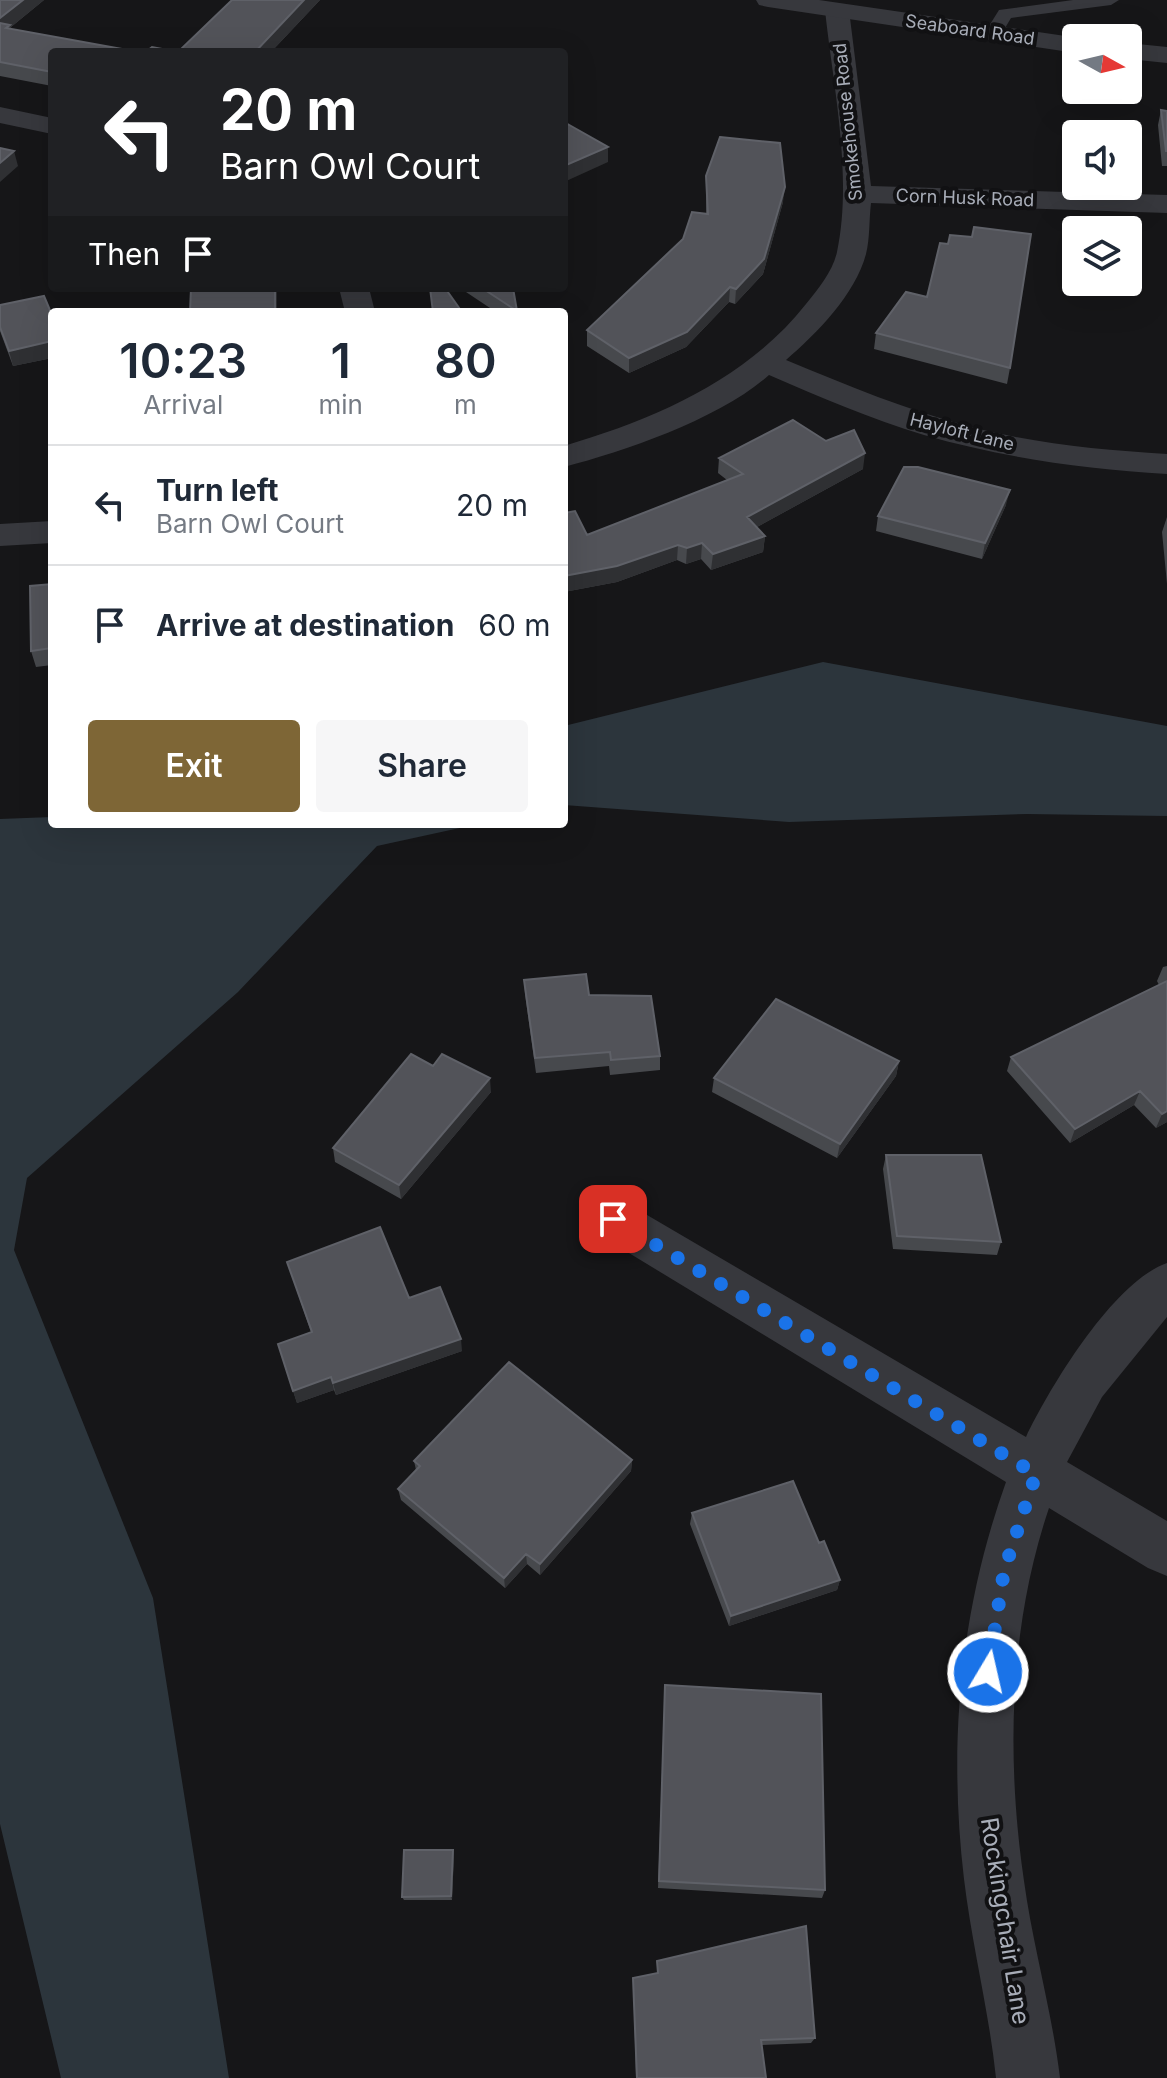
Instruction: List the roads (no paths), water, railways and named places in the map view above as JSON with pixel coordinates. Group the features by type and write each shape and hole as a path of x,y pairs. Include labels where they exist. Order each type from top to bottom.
{"street":[{"name":"Seaboard Road","path":"768,0 1062,43"},
{"name":"Smokehouse Road","path":"568,456 616,441 716,397 766,363 800,332 833,290 851,255 858,194 837,10"},
{"path":"1142,52 1167,55"},
{"path":"0,115 48,125"},
{"name":"Corn Husk Road","path":"858,194 1167,204"},
{"name":"Hayloft Lane","path":"766,363 902,417 967,436 1049,453 1167,464"},
{"path":"0,535 48,532"},
{"path":"613,1219 1167,1550"},
{"name":"Rockingchair Lane","path":"1028,2078 1025,2043 994,1881 984,1784 988,1672 1004,1571 1036,1474 1062,1416 1109,1345 1167,1284"}],"lane":[{"path":"993,34 1005,14 1111,0"}]}
